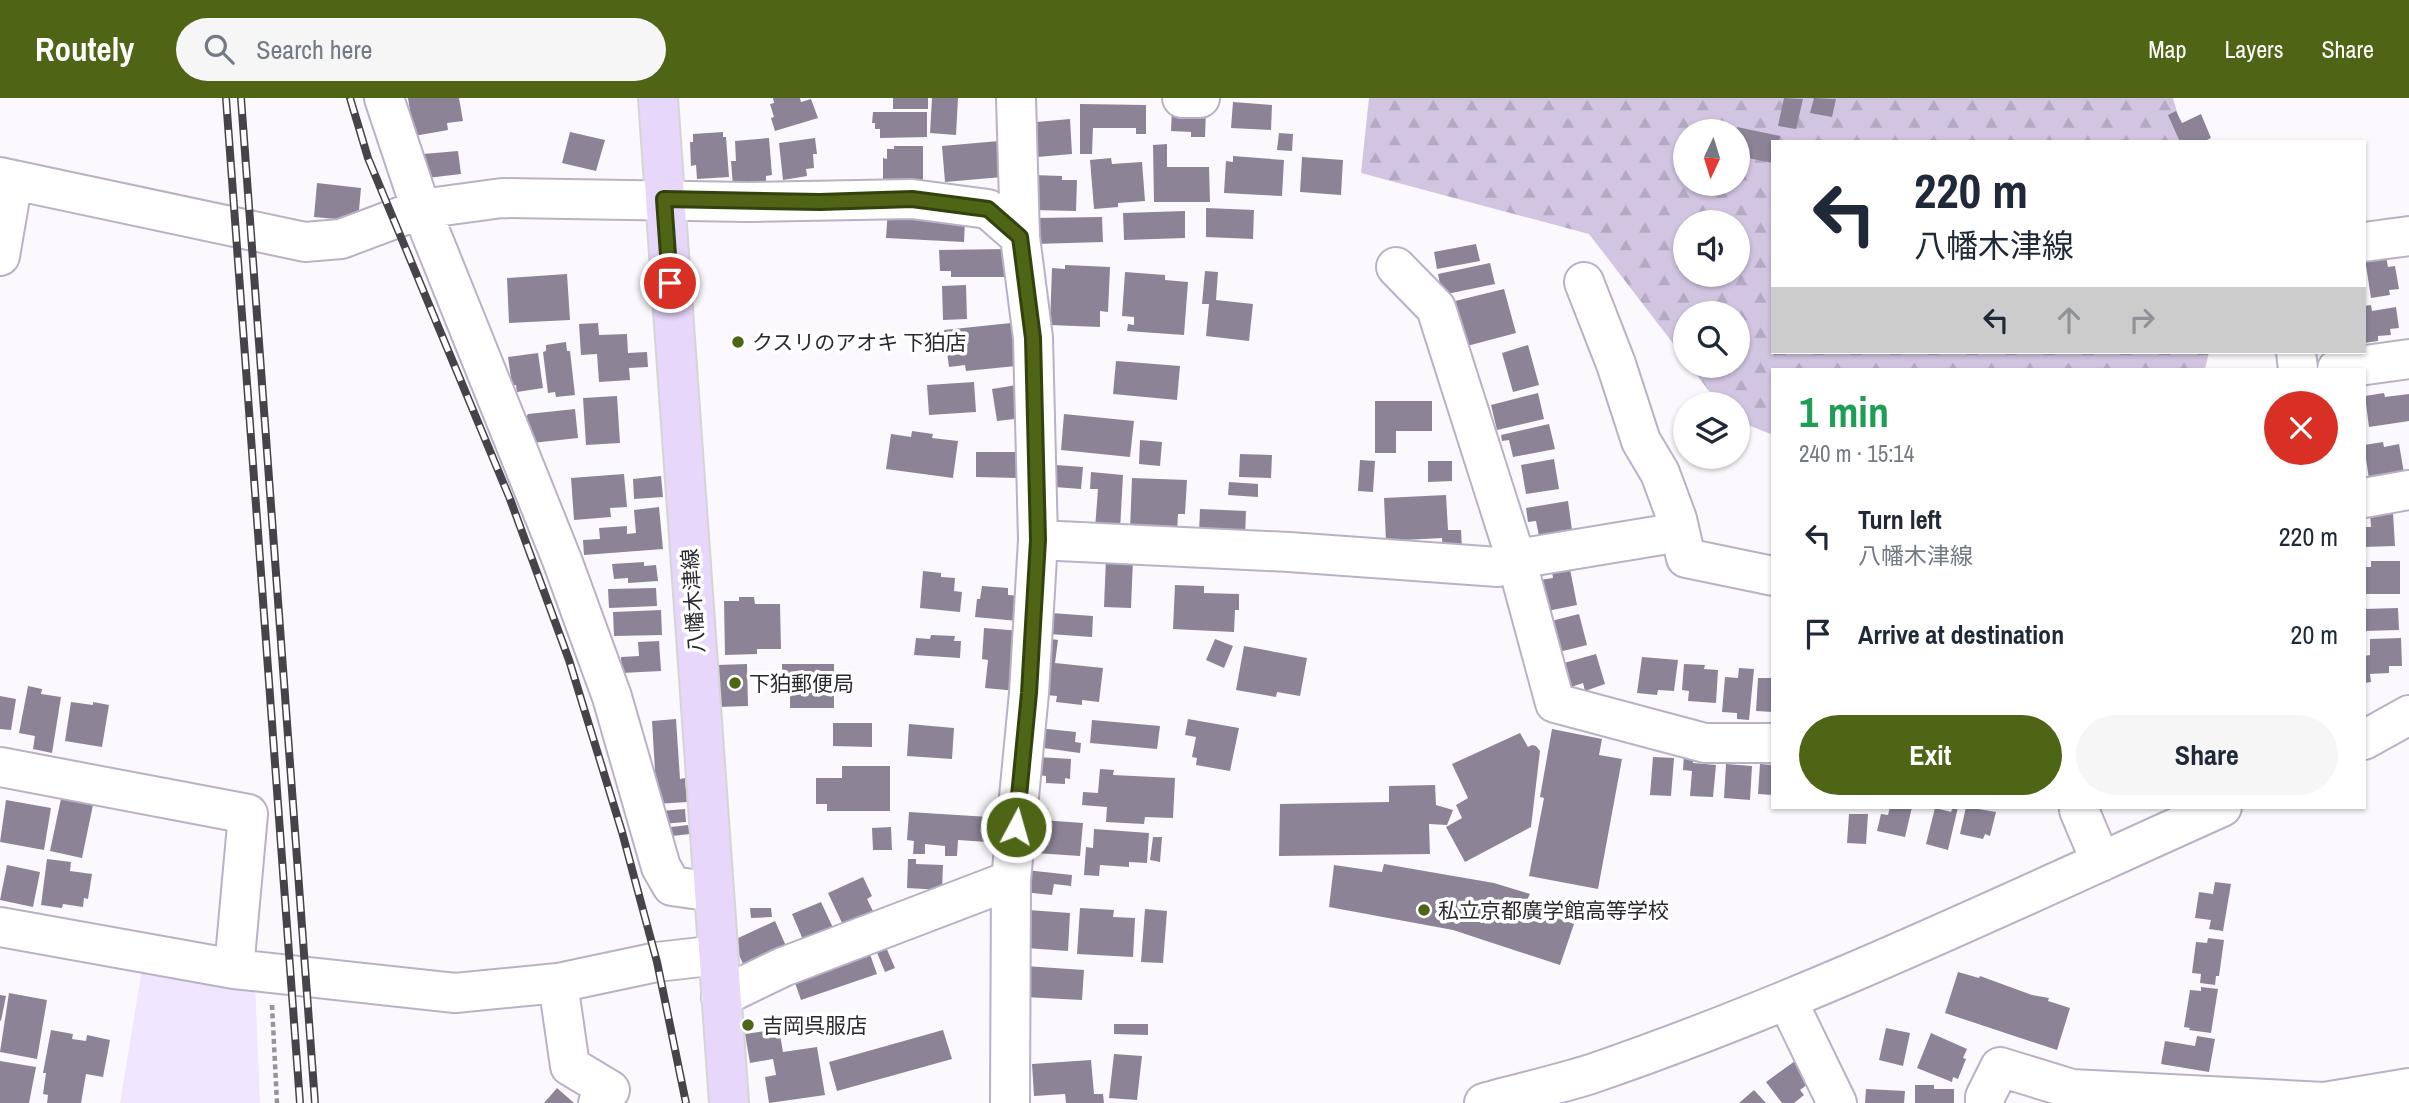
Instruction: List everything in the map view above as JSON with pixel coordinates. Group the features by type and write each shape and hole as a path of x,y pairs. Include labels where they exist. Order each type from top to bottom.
{"main road":[{"name":"八幡木津線","path":"658,98 729,1103"}],"street":[{"path":"384,98 421,209 562,560 612,697 661,867 672,886 714,892"},
{"path":"1010,1103 1011,880 1029,693 1038,540 1033,338 1020,237 1016,98"},
{"path":"1182,98 1200,98"},
{"path":"0,256 6,179 305,242 341,239 421,209 502,198 820,202 912,199 988,209 1020,237"},
{"path":"2366,242 2409,236"},
{"path":"1396,267 1436,308 1516,559 1555,703 1705,743 1771,743"},
{"path":"1584,282 1616,364 1641,441 1660,472 1686,558 1771,576"},
{"path":"2344,368 2409,359"},
{"path":"2366,498 2409,491"},
{"path":"1038,540 1289,552 1498,567 1516,559 1680,531"},
{"path":"2366,739 2409,715"},
{"path":"0,767 248,814 253,971"},
{"path":"2074,809 2101,862"},
{"path":"1483,1103 1590,1089 1717,1028 1787,1000 2218,809"},
{"path":"721,997 783,967 1011,880"},
{"path":"0,927 253,971 455,993 558,983 657,962 718,955"},
{"path":"558,983 570,1066 610,1090 598,1103"},
{"path":"1787,1000 1835,1102"},
{"path":"1985,1103 1985,1097 2000,1067 2072,1089 2324,1102 2409,1088"}],"path":[{"path":"253,971 277,1103"}],"shaded area":[{"path":"143,963 255,983 260,1103 120,1103"}],"green space":[{"path":"1369,98 2173,98 2185,140 1771,140 1771,354 2209,354 2205,368 1771,368 1771,434 1750,426 1750,392 1710,392 1699,378 1750,378 1750,301 1673,301 1673,343 1589,234 1361,173"}],"building":[{"path":"408,98 459,98 463,121 447,123 448,130 414,136"},
{"path":"773,98 800,98 801,102 811,99 818,118 775,131 770,104 774,103"},
{"path":"893,98 928,98 928,109 893,109"},
{"path":"932,98 958,98 956,135 930,133"},
{"path":"1784,98 1803,99 1796,129 1778,126"},
{"path":"1814,98 1836,99 1832,117 1810,113"},
{"path":"1233,102 1272,105 1271,130 1231,128"},
{"path":"1080,104 1146,105 1146,134 1136,134 1136,128 1093,128 1092,154 1080,154"},
{"path":"1172,109 1206,110 1205,137 1191,137 1191,132 1171,131"},
{"path":"2176,111 2182,123 2201,114 2211,138 2179,140 2168,115"},
{"path":"873,112 927,112 927,137 880,138 880,129 875,129 875,123 872,123"},
{"path":"1070,119 1072,154 1037,157 1025,123"},
{"path":"1750,130 1780,136 1779,140 1771,140 1771,163 1750,158"},
{"path":"570,132 605,140 596,171 562,163"},
{"path":"723,132 723,137 726,137 729,177 697,179 696,165 691,166 690,142 693,142 693,134"},
{"path":"1279,133 1293,134 1292,151 1277,150"},
{"path":"769,138 772,175 766,176 766,184 753,185 753,181 733,186 731,161 736,161 735,141"},
{"path":"815,138 817,154 813,154 814,168 806,169 807,176 783,180 779,143"},
{"path":"999,141 1002,177 945,182 942,146"},
{"path":"1167,144 1167,167 1209,167 1210,202 1154,202 1153,145"},
{"path":"894,146 923,146 923,184 883,183 883,158 887,159 887,149 894,149"},
{"path":"458,151 461,174 427,178 423,154"},
{"path":"1233,156 1284,160 1282,196 1224,193 1226,161 1233,162"},
{"path":"1302,157 1343,160 1341,195 1300,192"},
{"path":"1111,158 1112,164 1142,162 1145,201 1118,203 1118,207 1094,209 1090,160"},
{"path":"1033,175 1062,176 1062,180 1077,180 1076,211 1033,210"},
{"path":"317,183 361,188 358,221 314,217"},
{"path":"888,207 965,221 964,242 886,238"},
{"path":"1206,208 1254,210 1253,239 1206,237"},
{"path":"1185,211 1185,238 1124,240 1123,213"},
{"path":"1102,217 1103,242 1035,244 1035,218"},
{"path":"1476,244 1480,261 1437,269 1434,252"},
{"path":"1007,249 1007,277 951,277 951,271 940,271 939,250"},
{"path":"2386,257 2388,267 2395,266 2399,289 2389,290 2390,295 2371,298 2366,259"},
{"path":"1490,263 1495,284 1442,295 1438,274"},
{"path":"1065,265 1110,267 1108,312 1100,311 1100,327 1050,325 1052,268 1065,269"},
{"path":"1205,271 1218,272 1216,300 1253,304 1249,341 1206,336 1209,304 1202,304"},
{"path":"1125,272 1165,275 1165,280 1188,282 1184,335 1127,331 1128,324 1134,325 1134,317 1122,316"},
{"path":"567,274 570,320 509,323 507,278"},
{"path":"966,285 967,319 943,320 942,286"},
{"path":"1504,289 1516,333 1467,346 1455,301"},
{"path":"2371,305 2372,311 2396,307 2399,328 2390,329 2391,335 2378,336 2378,341 2366,343 2366,306"},
{"path":"598,323 599,335 627,334 628,353 647,352 648,367 629,368 630,380 599,382 597,354 581,355 579,324"},
{"path":"1011,323 1016,366 966,371 965,365 949,367 944,330"},
{"path":"566,342 567,351 570,351 575,395 556,397 555,392 548,393 543,352 546,351 546,345"},
{"path":"1528,345 1539,385 1513,392 1502,353"},
{"path":"538,353 543,388 517,392 516,385 512,385 508,357"},
{"path":"1116,361 1180,366 1177,400 1113,394"},
{"path":"974,382 976,412 929,415 927,385"},
{"path":"1017,385 1022,418 997,421 992,389"},
{"path":"1538,393 1544,419 1497,430 1491,405"},
{"path":"2409,394 2409,421 2369,427 2366,396"},
{"path":"617,396 620,443 586,445 583,398"},
{"path":"1375,401 1432,401 1432,431 1396,431 1396,453 1375,453"},
{"path":"575,409 578,438 532,443 528,436 528,414"},
{"path":"1064,414 1134,421 1130,457 1061,450"},
{"path":"1549,424 1555,449 1513,457 1509,440 1502,441 1501,435"},
{"path":"912,431 933,434 932,438 958,441 953,478 886,469 891,434 911,437"},
{"path":"1140,440 1162,442 1160,466 1139,464"},
{"path":"2383,442 2384,447 2399,444 2404,473 2369,479 2366,445"},
{"path":"976,452 1023,452 1023,478 976,477"},
{"path":"1240,454 1272,455 1271,478 1239,477"},
{"path":"1554,459 1559,489 1526,494 1521,465"},
{"path":"1360,460 1375,461 1373,492 1358,491"},
{"path":"1428,461 1452,461 1452,481 1428,482"},
{"path":"1056,465 1083,467 1081,489 1055,487"},
{"path":"1091,472 1123,475 1120,530 1095,529 1098,489 1090,489"},
{"path":"624,474 627,507 610,508 611,517 574,520 571,478"},
{"path":"661,476 663,497 634,499 633,479"},
{"path":"1132,478 1187,480 1185,514 1178,514 1177,532 1130,530"},
{"path":"1229,482 1258,484 1258,497 1228,495"},
{"path":"1446,495 1448,530 1461,530 1462,549 1443,550 1442,538 1386,541 1384,498"},
{"path":"1568,501 1572,530 1539,536 1536,521 1528,522 1526,508"},
{"path":"659,507 663,549 584,555 583,540 600,539 599,528 627,526 627,534 636,533 634,510"},
{"path":"1200,509 1246,511 1245,537 1199,534"},
{"path":"2393,513 2395,546 2366,547 2366,527 2371,527 2370,514"},
{"path":"1106,558 1133,559 1131,608 1104,607"},
{"path":"2371,561 2400,561 2400,594 2366,594 2366,567 2371,567"},
{"path":"644,562 644,566 656,565 658,581 628,583 628,578 614,579 612,564"},
{"path":"1570,569 1577,605 1547,611 1540,580 1553,578 1552,572"},
{"path":"923,571 955,578 954,591 962,592 960,612 920,608"},
{"path":"1175,585 1204,586 1204,593 1239,594 1234,632 1173,629"},
{"path":"982,586 1008,588 1008,595 1022,596 1019,621 975,617"},
{"path":"656,588 657,606 609,608 608,589"},
{"path":"739,597 754,597 755,604 780,604 781,649 757,649 757,654 725,655 724,601 739,601"},
{"path":"2398,608 2399,630 2366,631 2366,609"},
{"path":"661,610 662,635 614,636 613,612"},
{"path":"1051,613 1093,616 1092,637 1049,634"},
{"path":"1579,614 1587,645 1555,653 1547,622"},
{"path":"984,628 1022,631 1017,691 985,688 988,660 982,659"},
{"path":"931,635 955,636 954,641 961,641 960,658 914,655 916,638 930,639"},
{"path":"2401,638 2402,666 2389,666 2389,673 2370,674 2371,682 2366,683 2366,656 2370,655 2370,639"},
{"path":"1051,639 1058,640 1055,663 1103,668 1099,702 1082,700 1082,705 1056,702 1057,696 1046,695"},
{"path":"1215,639 1233,646 1224,668 1206,660"},
{"path":"659,641 661,671 622,673 621,657 639,656 638,642"},
{"path":"1244,646 1307,658 1300,696 1277,692 1276,697 1236,690"},
{"path":"1596,654 1605,684 1585,691 1583,683 1571,687 1564,663"},
{"path":"1642,657 1678,660 1674,691 1658,690 1657,695 1637,693"},
{"path":"747,664 748,706 718,707 717,665"},
{"path":"782,664 834,664 834,708 790,708 790,684 782,684"},
{"path":"1684,664 1705,665 1704,669 1718,670 1716,703 1688,701 1689,691 1682,690"},
{"path":"1739,668 1754,669 1749,720 1737,719 1737,713 1722,712 1725,677 1738,678"},
{"path":"1758,678 1771,678 1771,712 1756,711"},
{"path":"28,686 42,689 41,694 61,697 52,753 33,749 35,736 19,733"},
{"path":"0,696 16,699 11,730 0,729"},
{"path":"71,702 109,705 102,747 65,741"},
{"path":"676,719 680,779 685,778 687,802 657,804 652,721"},
{"path":"1188,719 1239,728 1230,771 1196,765 1197,758 1192,757 1196,737 1185,735"},
{"path":"1092,720 1160,726 1157,749 1090,743"},
{"path":"833,723 872,723 872,747 833,746"},
{"path":"909,724 954,728 952,759 907,756"},
{"path":"1038,728 1076,732 1075,742 1081,743 1080,753 1036,747"},
{"path":"1552,729 1602,739 1599,755 1622,759 1598,889 1529,876 1544,798 1540,797"},
{"path":"1520,733 1528,747 1536,746 1540,751 1531,827 1465,862 1446,827 1462,818 1456,805 1468,798 1452,764"},
{"path":"1684,754 1693,754 1693,763 1716,765 1713,797 1690,796 1692,771 1683,770"},
{"path":"1038,757 1071,759 1070,779 1065,778 1065,784 1046,783 1046,776 1037,775"},
{"path":"1653,757 1674,758 1671,796 1650,795"},
{"path":"1726,764 1752,766 1750,800 1724,798"},
{"path":"1760,764 1771,765 1771,795 1758,794"},
{"path":"842,766 890,766 890,811 827,811 827,804 816,804 816,778 842,778"},
{"path":"1100,769 1114,770 1113,775 1175,778 1173,818 1145,817 1144,824 1106,822 1107,807 1082,805 1083,792 1098,793"},
{"path":"1435,785 1436,805 1453,810 1447,825 1429,824 1430,854 1279,856 1280,804 1389,802 1389,786"},
{"path":"62,794 94,800 82,858 50,851"},
{"path":"6,800 51,808 44,850 0,842"},
{"path":"685,809 686,822 661,824 660,811"},
{"path":"1890,809 1912,809 1905,837 1877,831 1881,814 1888,815"},
{"path":"1935,809 1951,812 1952,809 1958,809 1948,850 1926,844"},
{"path":"1966,809 1996,812 1990,836 1985,834 1983,839 1960,834"},
{"path":"909,812 989,817 987,842 958,840 957,856 945,856 945,846 925,844 925,854 913,854 914,841 907,840"},
{"path":"1849,814 1868,814 1866,844 1847,843"},
{"path":"1028,819 1083,823 1080,856 1035,853 1036,845 1026,844"},
{"path":"688,825 690,834 672,836 671,827"},
{"path":"891,827 892,850 873,850 872,828"},
{"path":"1094,829 1149,833 1147,863 1129,862 1129,867 1100,865 1099,876 1084,875 1086,847 1093,848"},
{"path":"1153,837 1162,837 1160,862 1150,860"},
{"path":"47,859 71,862 70,871 92,874 88,899 84,898 83,907 41,905"},
{"path":"908,859 916,859 916,864 943,865 942,890 907,888"},
{"path":"1384,864 1494,883 1530,894 1524,906 1574,924 1560,965 1453,930 1329,907 1334,865 1382,872"},
{"path":"7,865 40,872 33,907 0,900"},
{"path":"1026,870 1072,875 1071,886 1054,884 1052,895 1023,892"},
{"path":"863,877 872,896 867,899 873,911 843,925 828,893"},
{"path":"2215,882 2231,884 2223,931 2209,929 2211,920 2195,918 2199,892 2213,894"},
{"path":"821,902 834,930 804,942 792,914"},
{"path":"750,908 771,908 772,917 751,918"},
{"path":"1080,908 1114,910 1113,917 1135,918 1133,957 1077,954"},
{"path":"1145,909 1167,911 1163,963 1141,962"},
{"path":"1028,910 1070,913 1068,951 1026,948"},
{"path":"775,921 790,955 748,975 734,944 738,943 736,939"},
{"path":"2208,938 2224,940 2219,976 2216,976 2215,985 2200,983 2201,974 2192,973 2196,942 2207,943"},
{"path":"885,945 895,968 885,972 875,948"},
{"path":"867,946 877,974 801,1000 795,983 813,977 811,972"},
{"path":"1025,966 1084,970 1082,1000 1024,997"},
{"path":"1958,972 1979,978 1980,976 2032,995 2049,998 2048,1001 2070,1008 2057,1050 1945,1013"},
{"path":"2201,987 2218,989 2211,1033 2184,1027 2190,990 2201,991"},
{"path":"9,993 47,1000 37,1059 0,1052"},
{"path":"0,995 6,996 1,1021 0,1020"},
{"path":"1114,1024 1148,1024 1148,1035 1114,1034"},
{"path":"1886,1028 1910,1033 1903,1066 1879,1060"},
{"path":"779,1029 783,1052 817,1047 825,1095 769,1103 765,1077 776,1075 773,1059 750,1063 745,1034"},
{"path":"51,1030 73,1034 72,1039 86,1041 87,1035 110,1040 103,1077 86,1074 81,1103 47,1103 48,1095 43,1094 46,1073 43,1073"},
{"path":"943,1030 952,1059 837,1091 829,1062"},
{"path":"1931,1033 1967,1049 1958,1079 1953,1077 1952,1082 1917,1068"},
{"path":"2197,1036 2215,1039 2209,1072 2161,1064 2165,1041 2195,1046"},
{"path":"1114,1054 1142,1056 1137,1100 1109,1098"},
{"path":"1091,1060 1094,1094 1103,1094 1104,1103 1066,1103 1065,1094 1034,1096 1032,1064"},
{"path":"0,1061 36,1067 29,1103 0,1103"},
{"path":"1795,1061 1811,1082 1800,1090 1804,1095 1794,1103 1782,1103 1766,1082"},
{"path":"1915,1085 1954,1089 1954,1103 1915,1103"},
{"path":"557,1088 574,1103 544,1103"},
{"path":"1866,1089 1905,1091 1904,1103 1865,1103"},
{"path":"1754,1090 1766,1103 1739,1103"}],"railway":[{"path":"226,98 300,1103"},
{"path":"241,98 315,1103"},
{"path":"350,98 368,158 510,499 569,660 622,832 657,962 686,1103"}],"place":[{"name":"クスリのアオキ 下狛店","path":"738,342"},
{"name":"下狛郵便局","path":"735,683"},
{"name":"私立京都廣学館高等学校","path":"1424,910"},
{"name":"吉岡呉服店","path":"748,1025"}],"route":[{"path":"670,283 664,199 820,202 912,199 988,209 1020,237 1033,338 1038,540 1029,693 1016,827"}]}
